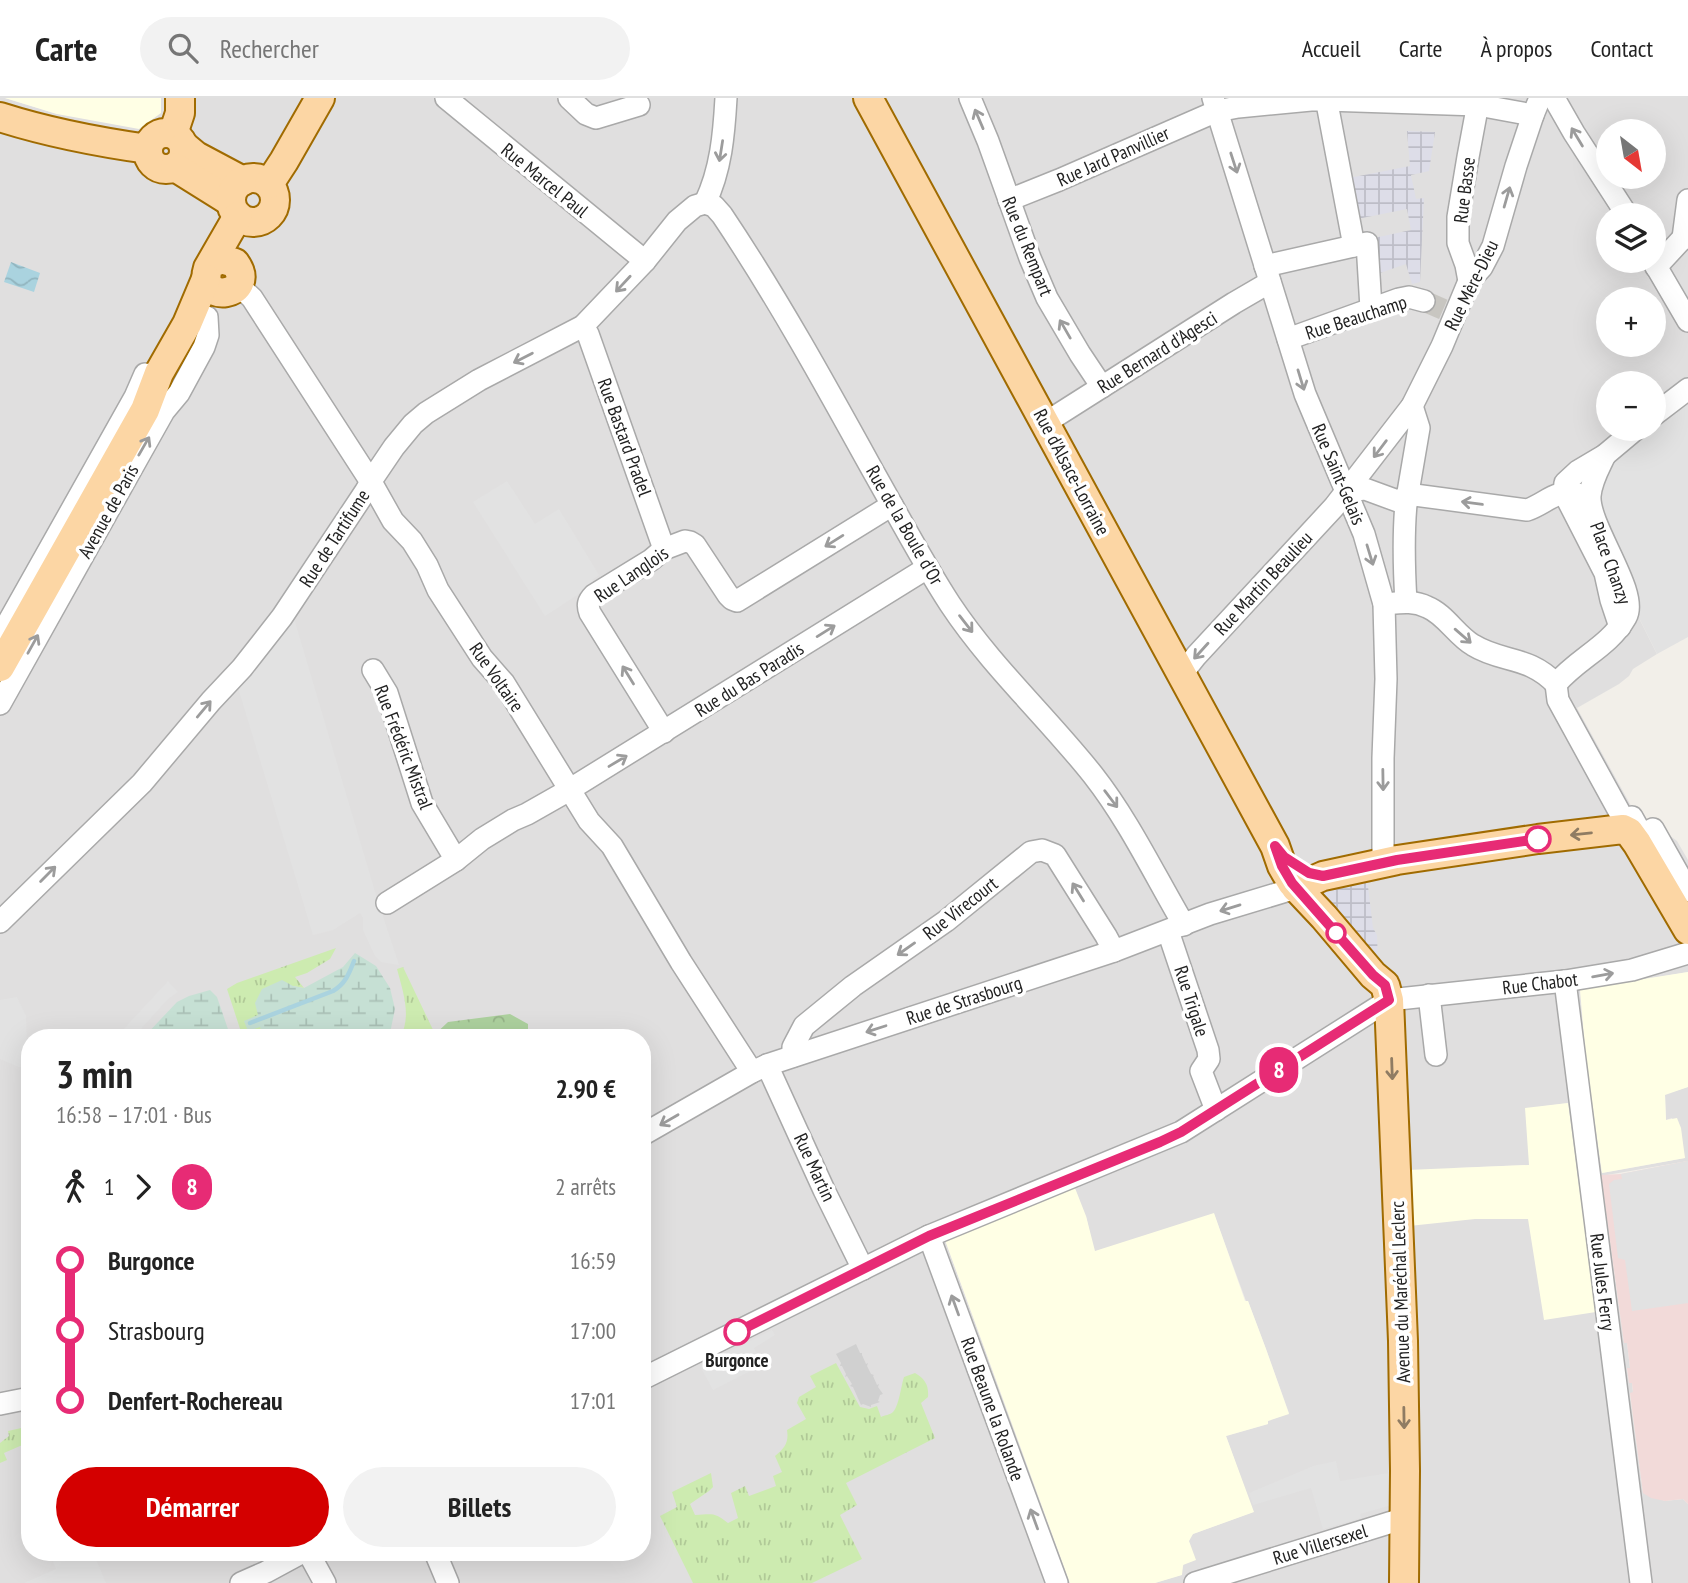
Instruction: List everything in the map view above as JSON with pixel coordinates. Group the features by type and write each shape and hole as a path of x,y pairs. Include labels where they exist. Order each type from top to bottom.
{"main road":[{"path":"177,149 180,98"},
{"name":"Avenue de Paris","path":"136,411 171,380 207,317 248,201 284,161 320,98"},
{"name":"Rue d'Alsace-Lorraine","path":"868,98 1275,846 1286,874 1373,975 1385,985 1389,1000"},
{"path":"0,117 148,149 152,139 167,133 177,149 196,156 248,201"},
{"name":"Avenue de Paris","path":"0,667 77,516 128,440 136,411 187,324 220,277"},
{"path":"1296,888 1323,876 1490,845 1623,816 1629,832 1688,930"},
{"path":"1275,846 1284,857 1309,873 1323,876"},
{"name":"Avenue du Maréchal Leclerc","path":"1389,1000 1403,1341 1404,1583"}],"street":[{"name":"Rue Marcel Paul","path":"446,98 645,261"},
{"path":"569,98 586,114 596,118 639,104"},
{"path":"705,203 719,162 726,98"},
{"name":"Rue du Rempart","path":"970,98 1047,298 1102,387"},
{"path":"1555,98 1619,203"},
{"path":"1326,99 1354,246 1367,243 1371,308"},
{"name":"Rue Jard Panvillier","path":"1009,200 1059,180 1215,104 1262,104 1326,99 1479,101 1536,106"},
{"name":"Rue Basse","path":"1469,281 1458,243 1458,217 1479,101"},
{"name":"Rue Saint-Gelais","path":"1215,104 1305,394 1364,534 1384,604 1386,679 1383,863"},
{"name":"Rue Mère-Dieu","path":"1346,491 1412,406 1451,313 1493,246 1536,106"},
{"path":"1666,255 1686,238 1688,200"},
{"name":"Rue de Tartifume","path":"0,922 142,783 242,668 282,617 394,447 414,424 426,413 479,380 583,326 645,261 684,214 705,203"},
{"name":"Rue de la Boule d'Or","path":"705,203 714,206 722,215 752,260 927,568 952,607 992,659 1093,775 1119,809 1176,928"},
{"name":"Rue Bernard d'Agesci","path":"1045,423 1234,303 1268,274 1354,246"},
{"path":"1660,273 1688,321"},
{"name":"Rue Voltaire","path":"220,277 252,298 371,482 393,521 412,541 438,590 482,658 504,684 589,821 612,846 681,962 760,1068"},
{"name":"Rue Beauchamp","path":"1288,339 1409,297 1423,301"},
{"name":"Avenue de Paris","path":"0,704 138,456 199,357 208,335 207,317"},
{"name":"Rue Bastard Pradel","path":"583,326 664,549"},
{"path":"1666,406 1688,389"},
{"path":"1406,602 1403,536 1419,428 1412,406"},
{"name":"Avenue de Paris","path":"0,637 77,516 136,411"},
{"name":"Place Chanzy","path":"1620,627 1605,573 1564,493 1565,484 1571,476 1622,441"},
{"name":"Place Chanzy","path":"1556,684 1574,666 1614,636 1628,615 1628,600 1594,519 1589,497 1605,455"},
{"path":"1346,491 1365,489 1407,499"},
{"name":"Rue Martin Beaulieu","path":"1181,675 1346,491"},
{"name":"Place Chanzy","path":"1407,499 1527,510 1553,495 1573,493 1589,497"},
{"name":"Rue Langlois","path":"664,732 590,613 589,600 594,595 664,549 685,541 695,545 728,595 737,601 892,505"},
{"name":"Rue du Bas Paradis","path":"387,903 456,860 482,839 571,789 927,568"},
{"path":"1384,604 1406,602 1430,608 1476,647 1534,666 1556,684 1558,700 1623,821 1623,816"},
{"name":"Rue Frédéric Mistral","path":"373,670 387,693 422,803 456,860"},
{"path":"1623,816 1642,835 1653,829 1688,891"},
{"name":"Rue Virecourt","path":"793,1056 793,1047 804,1026 853,986 946,921 1031,852 1042,850 1055,855 1114,951"},
{"name":"Rue de Strasbourg","path":"651,1130 760,1068 1114,951 1210,914 1296,888"},
{"name":"Rue Trigale","path":"1176,928 1208,1050 1209,1059 1201,1071 1216,1110"},
{"name":"Rue Chabot","path":"1389,1000 1565,981 1632,970 1688,953"},
{"name":"Rue Jules Ferry","path":"1565,981 1641,1583"},
{"path":"1429,995 1436,1055"},
{"path":"651,1375 929,1236 1181,1132 1389,1000"},
{"name":"Rue Martin","path":"760,1068 863,1269"},
{"name":"Rue Beaune la Rolande","path":"929,1236 1057,1583"},
{"path":"0,1404 21,1400"},
{"name":"Rue Villersexel","path":"1195,1583 1405,1518"},
{"path":"241,1583 287,1561"},
{"path":"311,1561 325,1583"},
{"path":"439,1561 448,1583"}],"shaded area":[{"path":"0,98 57,114 161,113 161,98 1688,98 1688,403 1666,420 1666,371 1596,371 1596,441 1639,441 1605,468 1620,563 1639,618 1657,654 1633,669 1619,684 1577,708 1645,831 1654,826 1673,838 1688,860 1688,972 1580,990 1586,1060 1602,1173 1685,1158 1672,1118 1666,1120 1665,1094 1688,1087 1688,1161 1601,1176 1624,1342 1627,1342 1630,1368 1627,1369 1629,1382 1632,1382 1633,1393 1630,1394 1643,1493 1665,1501 1683,1499 1688,1504 1688,1583 1155,1583 1181,1575 1193,1534 1253,1512 1226,1436 1268,1424 1267,1421 1289,1413 1214,1214 1094,1252 1086,1216 945,1240 1070,1583 0,1583","holes":["1568,1103 1577,1175 1593,1291 1530,1212 1453,1168 1529,1165 1546,1106"]},
{"path":"5,98 161,98 161,113 139,129 57,114"},
{"path":"1407,131 1435,132 1429,171 1411,175 1416,199 1424,198 1420,282 1412,284 1406,264 1377,274 1374,238 1411,230 1407,209 1357,219 1349,178 1410,166"},
{"path":"1688,403 1688,637 1657,654 1639,618 1601,516 1596,488 1605,468 1639,441 1666,441 1666,420"},
{"path":"507,481 535,524 559,509 599,575 592,580 594,584 545,616 473,502"},
{"path":"293,615 399,965 381,962 375,956 363,930 360,913 333,930 313,935 237,684"},
{"path":"1367,878 1373,928 1377,935 1378,965 1321,894 1322,890"},
{"path":"1688,972 1688,1087 1665,1095 1666,1120 1677,1118 1685,1158 1602,1173 1586,1060 1580,989"},
{"path":"168,981 178,992 168,999 141,1029 123,1029"},
{"path":"17,997 26,1016 26,1029 21,1029 21,1067 0,1059 0,1000"},
{"path":"1568,1103 1596,1312 1544,1320 1528,1219 1475,1219 1409,1226 1407,1170 1529,1165 1525,1108"},
{"path":"1688,1161 1688,1504 1683,1499 1665,1501 1643,1493 1630,1393 1633,1392 1632,1383 1629,1383 1627,1368 1630,1368 1627,1343 1624,1343 1601,1175 1621,1174"},
{"path":"1688,1161 1688,1303 1632,1311 1625,1260 1618,1258 1609,1184 1622,1179 1621,1174"},
{"path":"1075,1188 1095,1251 1214,1213 1289,1414 1268,1421 1268,1424 1226,1436 1254,1512 1193,1534 1189,1541 1196,1560 1183,1565 1182,1575 1155,1583 1070,1583 945,1240"},
{"path":"772,1330 775,1335 754,1348 762,1365 713,1390 700,1366"},
{"path":"856,1344 883,1394 880,1395 880,1402 871,1407 861,1405 836,1354"},
{"path":"1336,1461 1340,1481 1395,1472 1395,1504 1323,1529 1311,1488 1253,1505 1249,1493 1313,1466"},
{"path":"53,1561 97,1561 106,1583 24,1583 56,1569"}],"green space":[{"path":"336,948 330,959 295,977 304,988 293,986 258,1015 262,1029 240,1029 227,989"},
{"path":"355,953 376,966 390,988 395,1009 391,1029 247,1029 244,1021 258,1015 255,1003 262,989 282,980 304,988 343,967"},
{"path":"403,967 433,1029 404,1029 404,995 397,969"},
{"path":"210,990 217,997 228,1029 152,1029 177,1002"},
{"path":"510,1014 528,1024 528,1029 441,1029 448,1022"},
{"path":"836,1363 860,1407 869,1409 877,1406 881,1417 895,1409 904,1377 915,1373 918,1375 928,1389 928,1397 921,1403 935,1438 846,1483 857,1505 840,1515 862,1559 812,1583 693,1583 660,1516 677,1507 672,1492 711,1473 713,1487 690,1504 695,1515 713,1514 728,1523 738,1518 731,1493 745,1486 749,1496 776,1486 773,1476 782,1472 775,1456 786,1444 787,1430 806,1419 797,1403 799,1397 816,1387 810,1376"},
{"path":"21,1428 21,1446 4,1453 7,1460 0,1463 0,1443 9,1436 8,1431"}],"water":[{"path":"11,262 40,273 34,292 4,282"}],"waterway":[{"path":"250,1023 333,991 344,982 354,961"}],"tunnel":[{"path":"1424,301 1447,311"}],"bus line":[{"name":"8","path":"737,1332 929,1236 1181,1132 1389,1000 1385,985 1373,975 1292,883 1275,846 1284,857 1309,873 1323,876 1397,860 1538,839"}],"place":[{"name":"Burgonce","path":"737,1332"}]}
